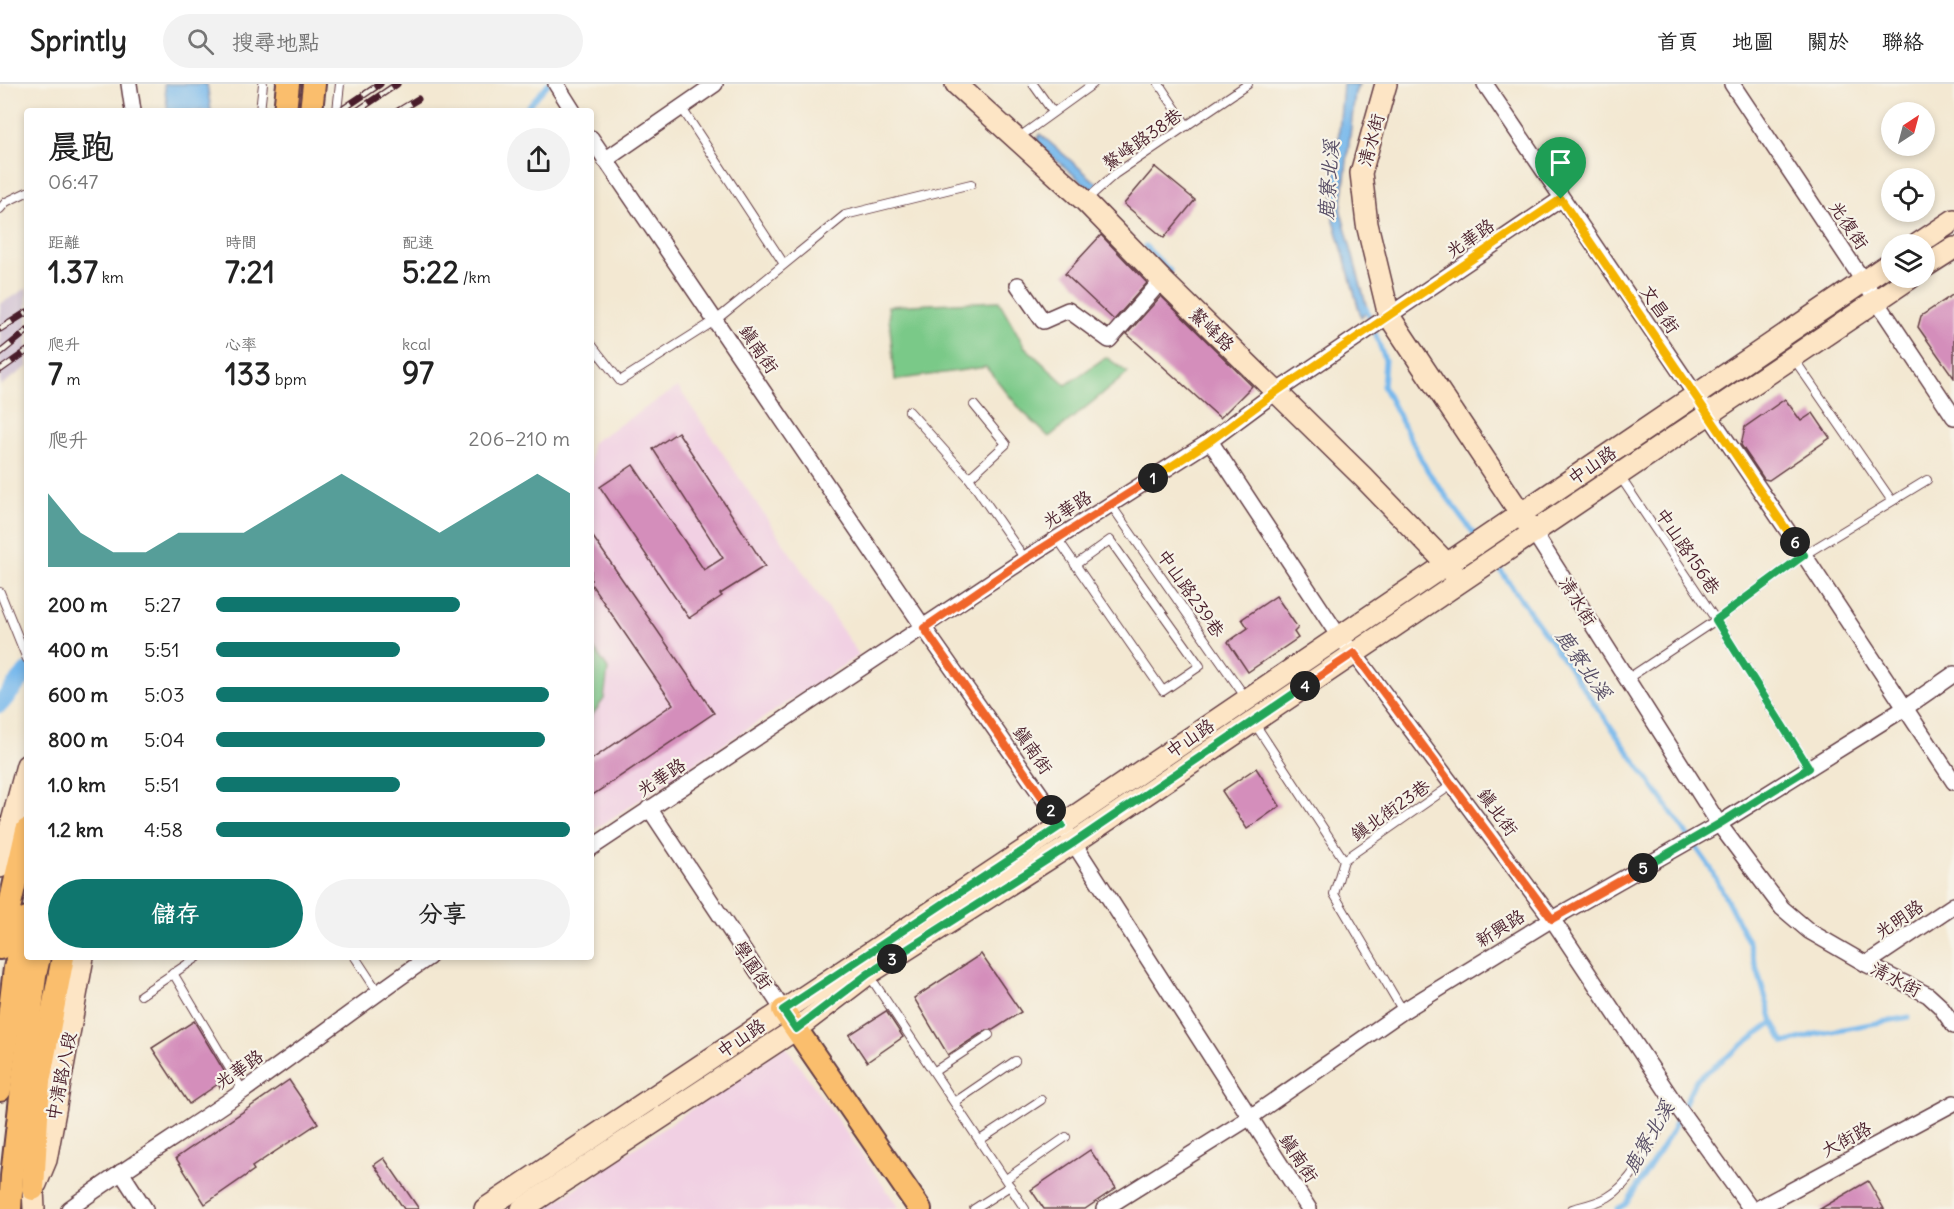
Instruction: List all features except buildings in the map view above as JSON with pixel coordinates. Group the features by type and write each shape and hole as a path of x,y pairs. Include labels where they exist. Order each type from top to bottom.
{"main road":[{"path":"285,108 288,84"},
{"path":"311,108 314,84"},
{"path":"0,948 24,843"},
{"path":"0,1090 15,968 24,930"},
{"path":"10,1209 34,975 38,960"},
{"path":"33,1191 39,1082 62,960"},
{"name":"學園街","path":"783,1010 920,1209"}],"street":[{"path":"129,84 133,108"},
{"path":"605,160 715,84"},
{"name":"鰲峰路","path":"956,84 1085,201 1162,280 1363,477 1447,564 1459,582"},
{"name":"清水街","path":"1386,84 1361,173 1367,224 1389,316 1533,531 1719,824 1782,908 1809,931 1866,964 1928,995 1940,1006 1954,1026"},
{"name":"文昌街","path":"1485,84 1804,555 1954,782"},
{"name":"光復街","path":"1732,84 1954,417"},
{"path":"557,85 571,108"},
{"name":"鎮南街","path":"594,143 924,628 1062,825 1072,844 1309,1209"},
{"name":"光華路","path":"594,846 1025,559 1210,441 1276,392 1561,199"},
{"path":"1933,234 1954,220"},
{"path":"1935,260 1954,248"},
{"name":"中山路","path":"522,1209 796,1029 868,974 1072,844 1253,720 1447,564 1881,269"},
{"path":"1018,285 1043,321 1068,310 1109,340 1162,280"},
{"name":"中山路","path":"485,1209 1062,825 1246,699 1347,646 1459,582 1895,288"},
{"name":"鎮北街","path":"1210,441 1347,646 1453,784 1552,919 1674,1101 1751,1209"},
{"name":"新興路","path":"1104,1209 1249,1118 1403,1011 1552,919 1719,824 1905,708 1954,674"},
{"path":"0,867 24,776"},
{"name":"學園街","path":"649,808 783,1010"},
{"name":"光明路","path":"1866,964 1954,905"},
{"name":"中清路八段","path":"33,1191 46,1160 82,960"},
{"name":"光華路","path":"69,1209 243,1091 425,960"},
{"name":"大街路","path":"1757,1209 1954,1103"},
{"path":"121,1172 145,1209"}],"lane":[{"path":"260,108 263,84"},
{"path":"337,108 340,84"},
{"path":"1034,84 1053,112"},
{"path":"1016,140 1092,84"},
{"path":"1159,84 1186,126"},
{"name":"鰲峰路38巷","path":"1085,201 1115,174 1248,84"},
{"path":"681,107 784,264"},
{"name":"鎮南街","path":"716,320 845,215 971,184"},
{"path":"0,209 6,202 24,193"},
{"path":"594,348 620,381 716,320"},
{"path":"1792,356 1892,501"},
{"path":"969,478 1006,444 974,405"},
{"path":"909,411 969,478 1025,559"},
{"name":"中山路156巷","path":"1618,474 1716,620 1809,768"},
{"path":"1627,679 1716,620 1804,555 1927,480"},
{"name":"中山路239巷","path":"1111,505 1246,699"},
{"path":"1057,538 1163,691 1200,666 1110,540 1076,565"},
{"path":"0,592 24,656"},
{"path":"1253,720 1344,860 1334,894 1403,1011"},
{"name":"鎮北街23巷","path":"1344,860 1453,784"},
{"path":"0,920 24,822"},
{"path":"33,1191 42,1152 46,1086 71,960"},
{"path":"141,995 194,960"},
{"path":"357,960 378,992"},
{"path":"173,974 243,1091"},
{"path":"868,974 981,1140 1024,1209"},
{"path":"935,1071 989,1035"},
{"path":"955,1102 1015,1061"},
{"path":"981,1140 1041,1100"},
{"path":"1572,1209 1606,1199 1622,1187 1632,1175 1674,1101"},
{"path":"974,1209 1066,1137"}],"shaded area":[{"path":"24,290 24,369 0,386 0,304"},
{"path":"678,387 859,655 594,830 594,441"},
{"path":"785,1045 900,1209 546,1209"}],"green space":[{"path":"999,301 1025,347 1066,385 1106,357 1128,373 1049,437 1021,410 986,367 895,380 888,306"},
{"path":"594,648 608,669 604,699 594,713"}],"water":[{"path":"164,84 207,84 211,108 168,108"},
{"path":"1343,84 1359,84 1355,93 1341,212 1368,312 1361,317 1332,213"},
{"path":"1040,134 1099,185 1092,190 1036,143"}],"waterway":[{"path":"527,108 548,84"},
{"path":"1145,246 1170,271"},
{"name":"鹿寮北溪","path":"1366,308 1385,360 1383,386 1427,470 1477,538"},
{"name":"鹿寮北溪","path":"1496,564 1710,867 1749,943 1773,1022 1695,1081 1671,1133 1626,1204 1617,1209"},
{"path":"0,704 24,676"},
{"path":"1773,1022 1784,1043 1816,1034 1909,1017"}],"railway":[{"path":"344,108 380,84"},
{"path":"361,108 397,84"},
{"path":"403,108 418,99"},
{"path":"0,329 24,314"},
{"path":"0,353 24,333"},
{"path":"0,370 24,353"}],"route":[{"path":"1561,199 1804,555 1716,620 1809,768 1719,824 1552,919 1354,653 1072,844 868,974 796,1029 783,1010 1062,825 924,628 1025,559 1210,441 1276,392 1561,199"}]}
